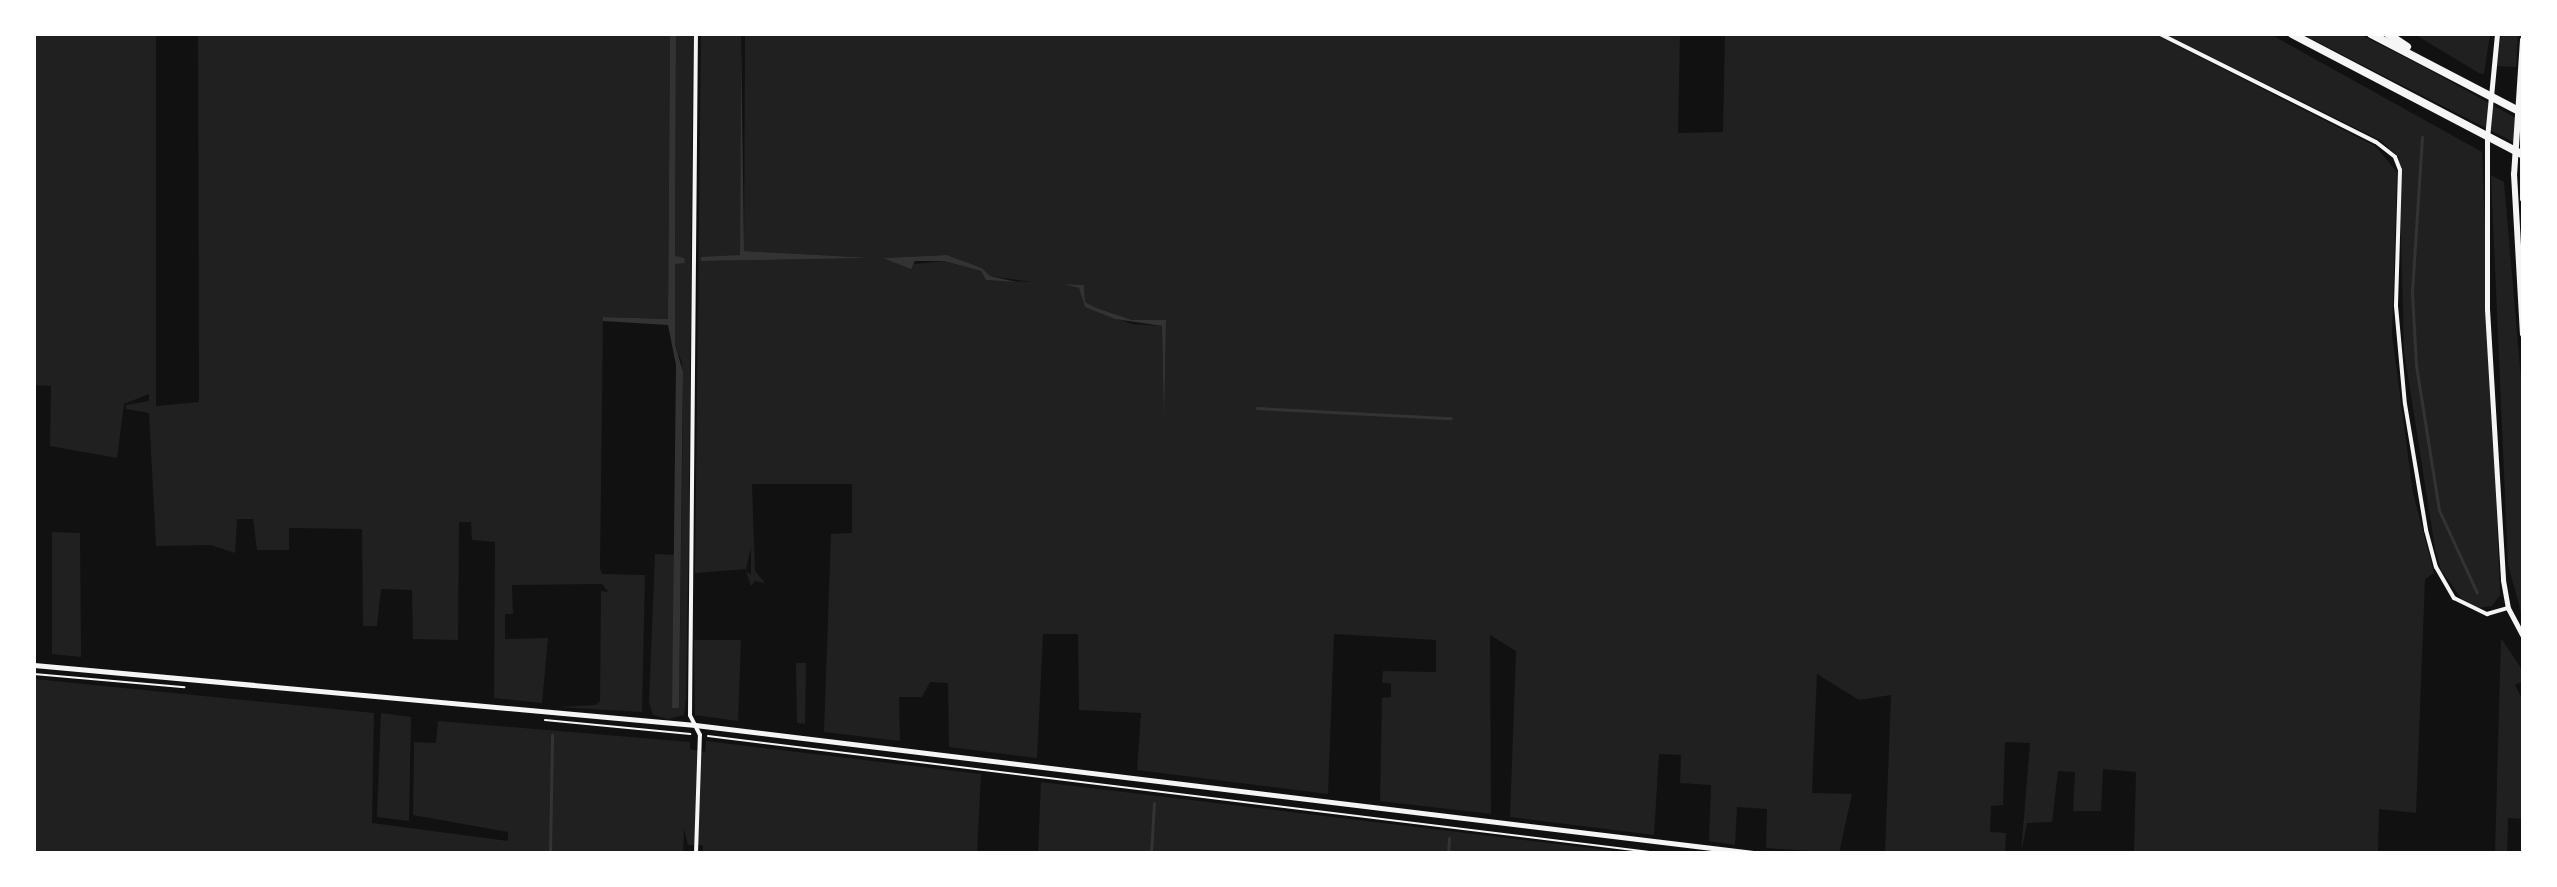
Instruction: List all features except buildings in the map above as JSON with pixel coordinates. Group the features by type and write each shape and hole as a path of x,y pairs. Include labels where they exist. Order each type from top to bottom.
{"highway":[{"path":"2292,34 2523,155"},
{"path":"2371,34 2523,113"},
{"path":"2388,34 2438,68"}],"main road":[{"path":"2523,40 2514,195 2523,334"},
{"path":"2523,113 2523,198"}],"street":[{"path":"696,34 690,715 700,735 696,853"},
{"path":"2160,34 2376,142 2395,157 2400,170 2396,306 2405,404 2426,530 2436,567 2454,598 2468,609 2487,614 2508,608"},
{"path":"2497,34 2492,64 2486,167 2487,309 2508,608 2523,636"},
{"path":"34,665 695,725 1753,853"}],"path":[{"path":"700,735 1658,853"}],"shaded area":[{"path":"34,34 156,34 156,406 199,402 198,34 670,34 668,319 603,317 600,568 602,574 645,575 642,712 557,707 596,705 600,701 601,591 608,592 602,584 512,585 513,614 505,614 505,639 548,638 542,703 494,698 495,542 472,540 471,522 459,522 458,640 413,639 412,590 381,589 377,626 363,626 362,529 289,528 289,550 257,550 253,519 237,519 235,553 211,545 156,546 149,413 126,409 126,405 149,401 149,394 124,404 117,458 50,446 51,386 34,385"},
{"path":"670,34 676,34 675,256 684,258 685,263 675,264 675,344 683,372 679,708 672,708 676,365 668,325 603,321 603,317 668,319"},
{"path":"676,34 693,34 689,527 686,697 684,715 668,719 653,715 649,702 655,554 676,555 672,707 679,707 683,408 682,363 675,344 675,264 685,262 675,257"},
{"path":"701,34 741,34 740,255 701,261 874,258 744,251 745,34 1680,34 1678,133 1723,132 1725,34 2154,34 2375,146 2397,172 2392,335 2413,493 2434,573 2425,579 2416,813 2379,809 2378,853 2134,853 2136,772 2103,769 2101,811 2073,811 2075,772 2058,771 2052,822 2027,823 2021,853 2030,743 2005,742 2003,805 1991,806 1990,832 2006,833 2005,853 1885,853 1891,695 1859,700 1817,674 1812,793 1852,794 1839,853 1766,848 1767,809 1737,807 1735,845 1709,841 1711,785 1680,783 1681,755 1659,754 1654,835 1510,817 1516,651 1490,635 1491,814 1380,801 1382,698 1391,697 1391,683 1382,683 1383,671 1436,672 1436,640 1334,634 1328,794 1137,770 1141,713 1079,710 1078,634 1043,634 1037,758 949,747 948,683 930,682 922,697 899,697 900,741 824,732 831,534 852,533 852,484 752,484 755,571 765,583 755,581 751,586 746,571 751,575 751,547 746,569 695,573","holes":["947,255 982,268 990,276 1032,282 987,280 981,271 944,261 905,265 883,258","1063,284 1084,285 1085,302 1094,307 1132,320 1166,320 1164,423 1162,326 1132,324 1085,307 1079,288"]},
{"path":"741,34 744,251 874,258 701,261 701,257 740,255"},
{"path":"2165,34 2270,34 2482,152 2500,595 2492,606 2477,608 2461,598 2441,570 2435,548 2404,351 2399,157 2380,140"},
{"path":"2302,34 2359,34 2426,68 2523,122 2523,147"},
{"path":"2414,34 2490,34 2484,74 2479,73"},
{"path":"2501,34 2518,34 2516,67 2497,66"},
{"path":"2491,175 2504,182 2523,403 2523,619 2508,565"},
{"path":"947,255 982,268 990,276 1017,282 986,280 981,271 944,261 915,261 911,269 883,258"},
{"path":"1063,284 1084,285 1085,302 1094,307 1132,320 1166,320 1164,428 1162,326 1115,319 1085,307 1079,288"},
{"path":"52,532 80,533 81,657 52,654"},
{"path":"2501,638 2523,671 2523,681 2515,685 2523,701 2523,819 2508,818 2507,853 2495,853"},
{"path":"694,640 741,640 738,721 695,715"},
{"path":"796,663 806,663 805,724 797,723"},
{"path":"34,679 374,713 372,823 508,841 508,832 413,815 414,742 436,743 438,721 690,742 690,749 705,752 706,741 981,774 977,853 703,853 703,845 688,845 684,828 683,853 34,853"},
{"path":"381,713 411,717 409,821 377,817"},
{"path":"1041,782 1631,853 1038,853"}],"waterway":[{"path":"2422,137 2412,293 2416,365 2439,510 2477,593"},
{"path":"1257,408 1451,418"},
{"path":"550,853 552,735"},
{"path":"1151,853 1154,803"},
{"path":"1448,853 1449,838"}]}
